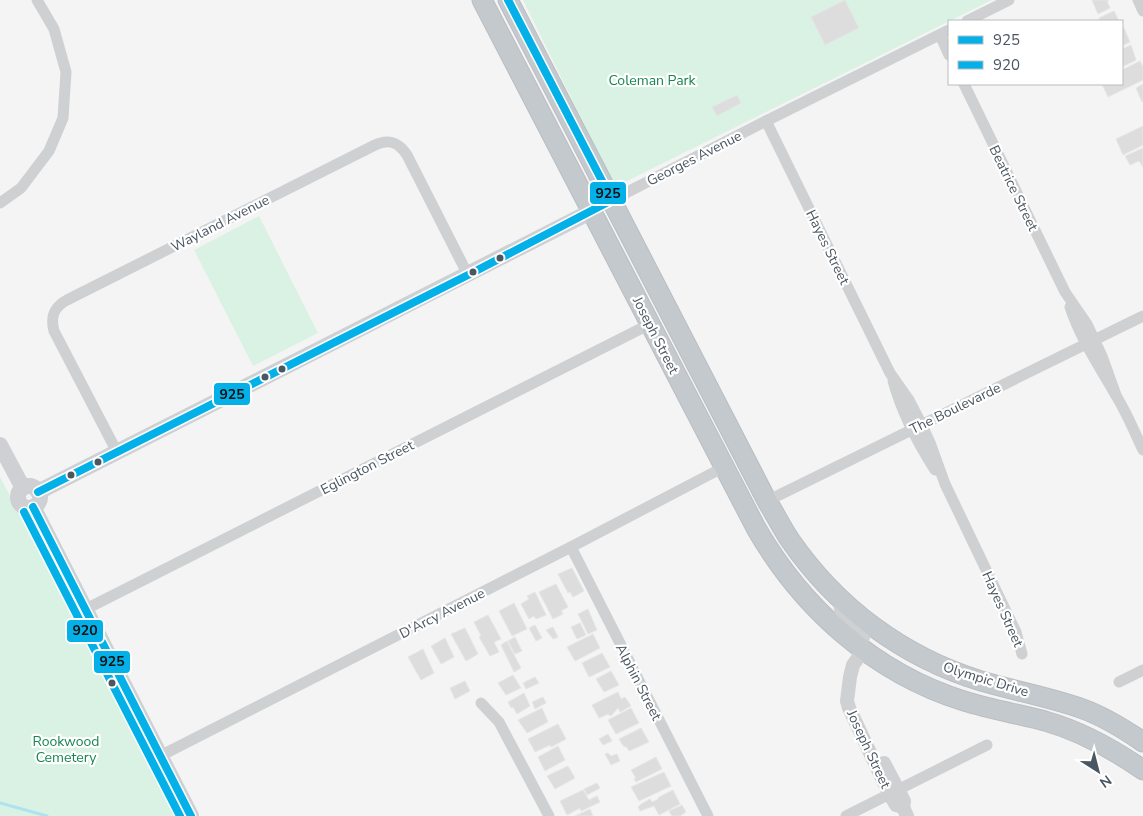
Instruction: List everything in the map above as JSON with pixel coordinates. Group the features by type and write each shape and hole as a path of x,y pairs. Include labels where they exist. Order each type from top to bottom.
{"highway":[{"name":"Joseph Street","path":"482,0 756,528 779,566 816,609 860,653"},
{"name":"Joseph Street","path":"508,0 767,501 789,539 839,599"},
{"name":"Georges Avenue","path":"592,211 612,200"},
{"name":"Olympic Drive","path":"839,599 871,626 924,658 968,677 1084,709 1104,718 1143,742"},
{"name":"Olympic Drive","path":"860,653 931,688 964,701 1061,727 1107,747 1143,770"}],"main road":[{"name":"Georges Avenue","path":"32,496 592,211"},
{"path":"0,445 32,496 84,610 191,816"}],"street":[{"path":"0,203 21,188 49,151 63,118 66,72 54,29 36,0"},
{"path":"969,20 1009,0"},
{"path":"1138,0 1143,11"},
{"path":"944,32 948,50"},
{"name":"Georges Avenue","path":"612,200 766,120 944,32"},
{"name":"Beatrice Street","path":"964,85 1065,292 1087,324 1090,342 1102,356 1116,395 1143,450"},
{"name":"Hayes Street","path":"766,120 890,373 909,400 917,427 932,445 945,484 1016,632 1022,654"},
{"name":"Wayland Avenue","path":"117,452 57,337 52,323 52,315 61,303 375,144 388,141 400,146 407,155 468,274"},
{"name":"The Boulevarde","path":"767,501 1143,316"},
{"name":"Eglington Street","path":"84,610 650,324"},
{"name":"D'Arcy Avenue","path":"160,756 724,467"},
{"name":"Alphin Street","path":"571,547 708,816"},
{"name":"Joseph Street","path":"839,599 842,614 863,637 860,653 853,665 847,701 894,791 896,805 905,812"},
{"path":"1119,682 1143,670"},
{"path":"481,703 499,722 548,816"},
{"path":"846,816 987,745"}],"green space":[{"name":"Coleman Park","path":"523,0 992,0 952,20 948,20 948,22 615,187"},
{"path":"259,216 318,333 253,366 194,250"},
{"name":"Rookwood Cemetery","path":"0,477 177,816 0,816"}],"building":[{"path":"845,0 859,28 825,45 811,17"},
{"path":"1092,0 1109,0 1107,1 1110,8 1098,14"},
{"path":"1114,11 1118,20 1100,20 1099,18"},
{"path":"1123,28 1130,42 1123,46"},
{"path":"1131,45 1136,60 1123,66 1123,49"},
{"path":"1140,61 1143,67 1143,80 1108,97 1102,85 1123,85 1123,70"},
{"path":"1143,84 1143,101 1142,102 1136,88"},
{"path":"737,95 741,103 717,116 712,107"},
{"path":"1143,126 1143,145 1123,155 1116,139"},
{"path":"1143,148 1143,167 1139,161 1130,165 1125,156"},
{"path":"572,568 584,591 573,597 570,592 568,593 558,574"},
{"path":"556,584 568,607 561,611 563,614 553,619 539,592"},
{"path":"535,592 546,615 536,619 534,616 529,619 521,604 529,599 527,596"},
{"path":"514,603 527,629 512,636 499,611"},
{"path":"588,609 597,630 588,634 578,614"},
{"path":"488,615 501,639 494,642 499,652 490,656 479,637 481,636 474,622"},
{"path":"580,623 586,635 577,639 571,627"},
{"path":"535,625 542,638 536,641 529,628"},
{"path":"553,627 558,637 553,639 546,630"},
{"path":"465,628 478,654 466,661 451,634"},
{"path":"593,634 600,648 575,661 567,647"},
{"path":"515,637 522,651 515,654 508,641"},
{"path":"445,638 454,657 441,664 431,646"},
{"path":"507,641 521,668 514,672 501,645"},
{"path":"423,649 434,673 421,680 408,657"},
{"path":"602,653 610,667 589,677 582,663"},
{"path":"611,671 619,685 604,692 596,679"},
{"path":"513,675 521,688 506,695 498,683"},
{"path":"535,677 539,683 526,689 523,683"},
{"path":"465,681 470,691 455,699 450,688"},
{"path":"618,692 621,699 625,697 631,706 620,712 618,708 611,716 608,714 599,718 592,705"},
{"path":"524,693 530,706 517,714 508,702"},
{"path":"543,697 546,703 535,709 532,702"},
{"path":"542,708 548,722 527,733 518,720"},
{"path":"631,708 639,723 616,734 608,720"},
{"path":"558,724 566,739 551,747 550,745 535,752 528,739"},
{"path":"641,728 649,742 629,751 619,739"},
{"path":"608,734 612,741 603,745 599,739"},
{"path":"558,746 565,760 545,771 538,757"},
{"path":"608,753 611,756 617,754 620,761 611,765 605,754"},
{"path":"656,757 662,769 636,782 634,779 636,778 631,770"},
{"path":"568,766 575,778 555,789 547,776"},
{"path":"664,772 671,786 639,801 631,787"},
{"path":"597,783 600,788 587,795 584,789"},
{"path":"583,790 589,800 597,796 600,802 581,811 580,808 567,815 560,801"},
{"path":"673,790 680,804 659,815 654,806 640,811 638,807 641,804 650,799 652,802 657,800"},
{"path":"682,805 686,812 680,816 672,816 669,811"},
{"path":"590,809 593,816 575,816"}],"waterway":[{"path":"0,803 47,816"}],"transit line":[{"name":"925","path":"38,492 468,275 612,200 508,0"},
{"name":"925","path":"33,507 191,816"},
{"name":"920","path":"24,512 180,816"}]}
